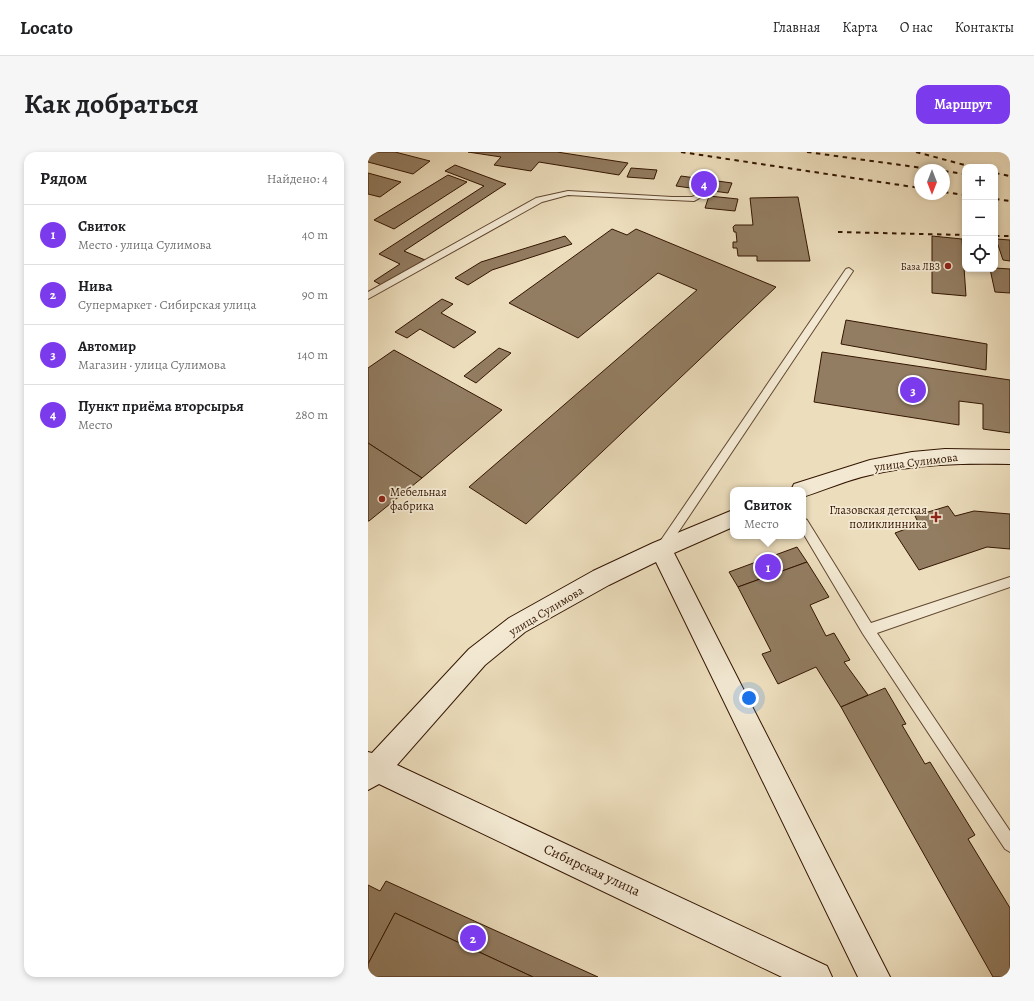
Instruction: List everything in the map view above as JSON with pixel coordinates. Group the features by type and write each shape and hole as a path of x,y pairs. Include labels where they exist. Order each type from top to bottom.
{"main road":[{"name":"улица Сулимова","path":"806,488 879,465 940,456 1010,457"},
{"name":"улица Сулимова","path":"371,770 476,657 518,625 601,578 661,549 730,519"},
{"path":"661,549 874,977"},
{"name":"Сибирская улица","path":"371,770 816,977"}],"lane":[{"path":"368,296 539,200 568,193 672,199 694,199 701,195"},
{"path":"661,549 849,271"},
{"path":"806,528 868,630 1010,844"},
{"path":"868,630 1010,582"}],"building":[{"path":"368,152 395,152 430,161 413,174 368,162"},
{"path":"468,152 557,152 628,163 619,175 539,162 531,171 494,165 501,157"},
{"path":"455,165 506,184 404,251 425,260 385,287 374,281 400,264 379,254 484,186 445,171"},
{"path":"631,168 657,170 654,179 627,177"},
{"path":"368,173 401,182 380,197 368,194"},
{"path":"448,175 467,182 394,229 374,220"},
{"path":"681,176 732,183 728,193 676,186"},
{"path":"709,196 738,199 735,211 705,208"},
{"path":"798,197 810,261 757,261 757,256 738,256 737,248 733,248 733,242 737,242 736,232 734,232 733,227 735,225 753,225 750,198"},
{"path":"612,229 627,235 636,229 776,287 526,524 469,487 697,290 658,273 578,338 509,303"},
{"path":"565,236 572,244 492,270 468,285 455,278 481,262"},
{"name":"База ЛВЗ","path":"932,236 962,239 962,272 964,272 966,296 932,293"},
{"path":"998,239 1010,240 1010,261 1003,260 998,245"},
{"path":"998,268 1010,269 1010,293 995,292 991,272 998,272"},
{"path":"442,299 453,304 441,313 476,332 454,348 420,329 407,338 395,332"},
{"path":"846,320 987,344 986,370 841,344"},
{"path":"499,348 511,353 476,383 464,376"},
{"path":"394,350 502,410 422,478 368,443 368,368"},
{"path":"822,352 1010,380 1010,433 983,429 983,404 959,401 959,425 814,402"},
{"name":"Мебельная фабрика","path":"368,443 422,478 369,521 368,521"},
{"path":"948,506 955,516 974,511 1010,514 1010,549 987,547 919,570 895,533 919,524 915,516"},
{"path":"797,547 807,562 738,587 729,572"},
{"path":"807,562 829,597 810,605 826,636 834,633 850,660 844,662 868,695 841,707 816,667 778,684 762,654 771,651 738,587"},
{"path":"885,688 906,724 902,725 925,764 930,762 975,835 968,839 1010,908 1010,977 993,977 841,707"},
{"path":"386,881 598,977 533,977 395,913 368,964 368,885 380,891"},
{"path":"395,913 533,977 368,977 368,964"}],"railway":[{"path":"681,152 914,187"},
{"path":"807,152 914,167"},
{"path":"916,152 962,164"},
{"path":"950,172 962,174"},
{"path":"998,174 1010,176"},
{"path":"950,193 962,195"},
{"path":"998,199 1010,201"},
{"path":"838,232 962,235"},
{"path":"998,236 1010,236"}],"place":[{"name":"Пункт приёма вторсырья","path":"704,184"},
{"name":"База ЛВЗ","path":"948,266"},
{"name":"Автомир","path":"913,390"},
{"name":"Мебельная фабрика","path":"382,499"},
{"name":"Глазовская детская поликлинника","path":"936,517"},
{"name":"Свиток","path":"768,567"},
{"name":"Нива","path":"473,938"}]}
